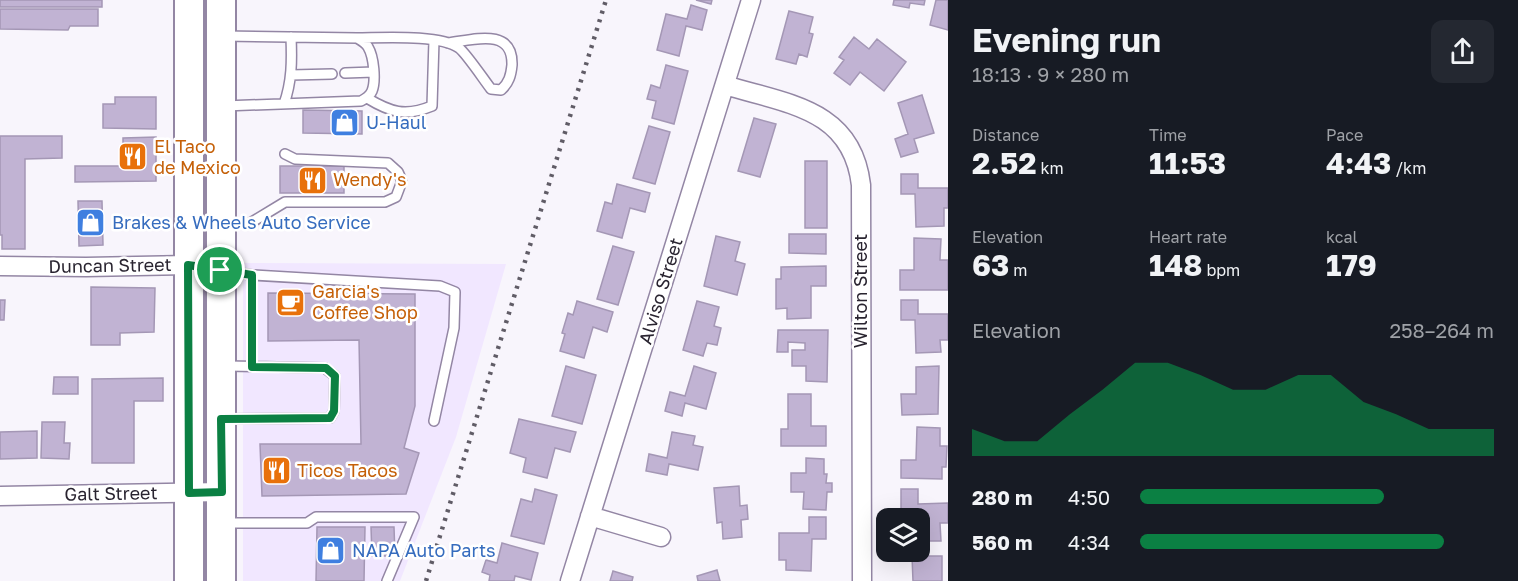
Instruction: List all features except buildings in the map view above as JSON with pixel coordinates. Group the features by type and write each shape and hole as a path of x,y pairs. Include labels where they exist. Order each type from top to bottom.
{"main road":[{"path":"189,0 189,581"},
{"path":"221,0 221,581"}],"street":[{"name":"Alviso Street","path":"570,581 751,0"},
{"name":"Wilton Street","path":"726,85 822,117 834,126 846,140 859,168 861,185 862,581"},
{"name":"Duncan Street","path":"0,266 188,265 220,270"},
{"name":"Galt Street","path":"0,496 222,492"},
{"path":"590,516 661,537"}],"lane":[{"path":"221,36 434,40 460,49 491,89 501,90 507,84 511,71 512,51 505,43 494,39 448,43"},
{"path":"284,104 290,87 291,37"},
{"path":"220,107 361,101 367,98 372,91 373,57 367,45 357,38"},
{"path":"367,98 390,111 407,112 432,106 434,40"},
{"path":"345,73 374,72"},
{"path":"291,75 332,74"},
{"path":"252,222 285,202 385,202 396,198 402,181 398,172 388,163 295,159 285,154"},
{"path":"220,270 252,275 440,286 455,292 454,328 434,421"},
{"path":"252,275 252,367"},
{"path":"221,366 326,368 335,376 334,411 330,418 221,419"},
{"path":"221,523 307,523 316,517 414,517 387,581"}],"shaded area":[{"path":"243,263 506,264 456,437 400,581 243,581"}],"railway":[{"path":"426,581 606,0"}],"place":[{"name":"U-Haul","path":"345,123"},
{"name":"El Taco de Mexico","path":"133,157"},
{"name":"Wendy's","path":"312,180"},
{"name":"Brakes & Wheels Auto Service","path":"91,223"},
{"name":"Garcia's Coffee Shop","path":"291,302"},
{"name":"Ticos Tacos","path":"276,471"},
{"name":"NAPA Auto Parts","path":"331,551"}],"route":[{"path":"188,265 220,270 252,275 252,367 326,368 335,376 334,411 330,418 221,419 222,492 189,493 188,265"}]}
